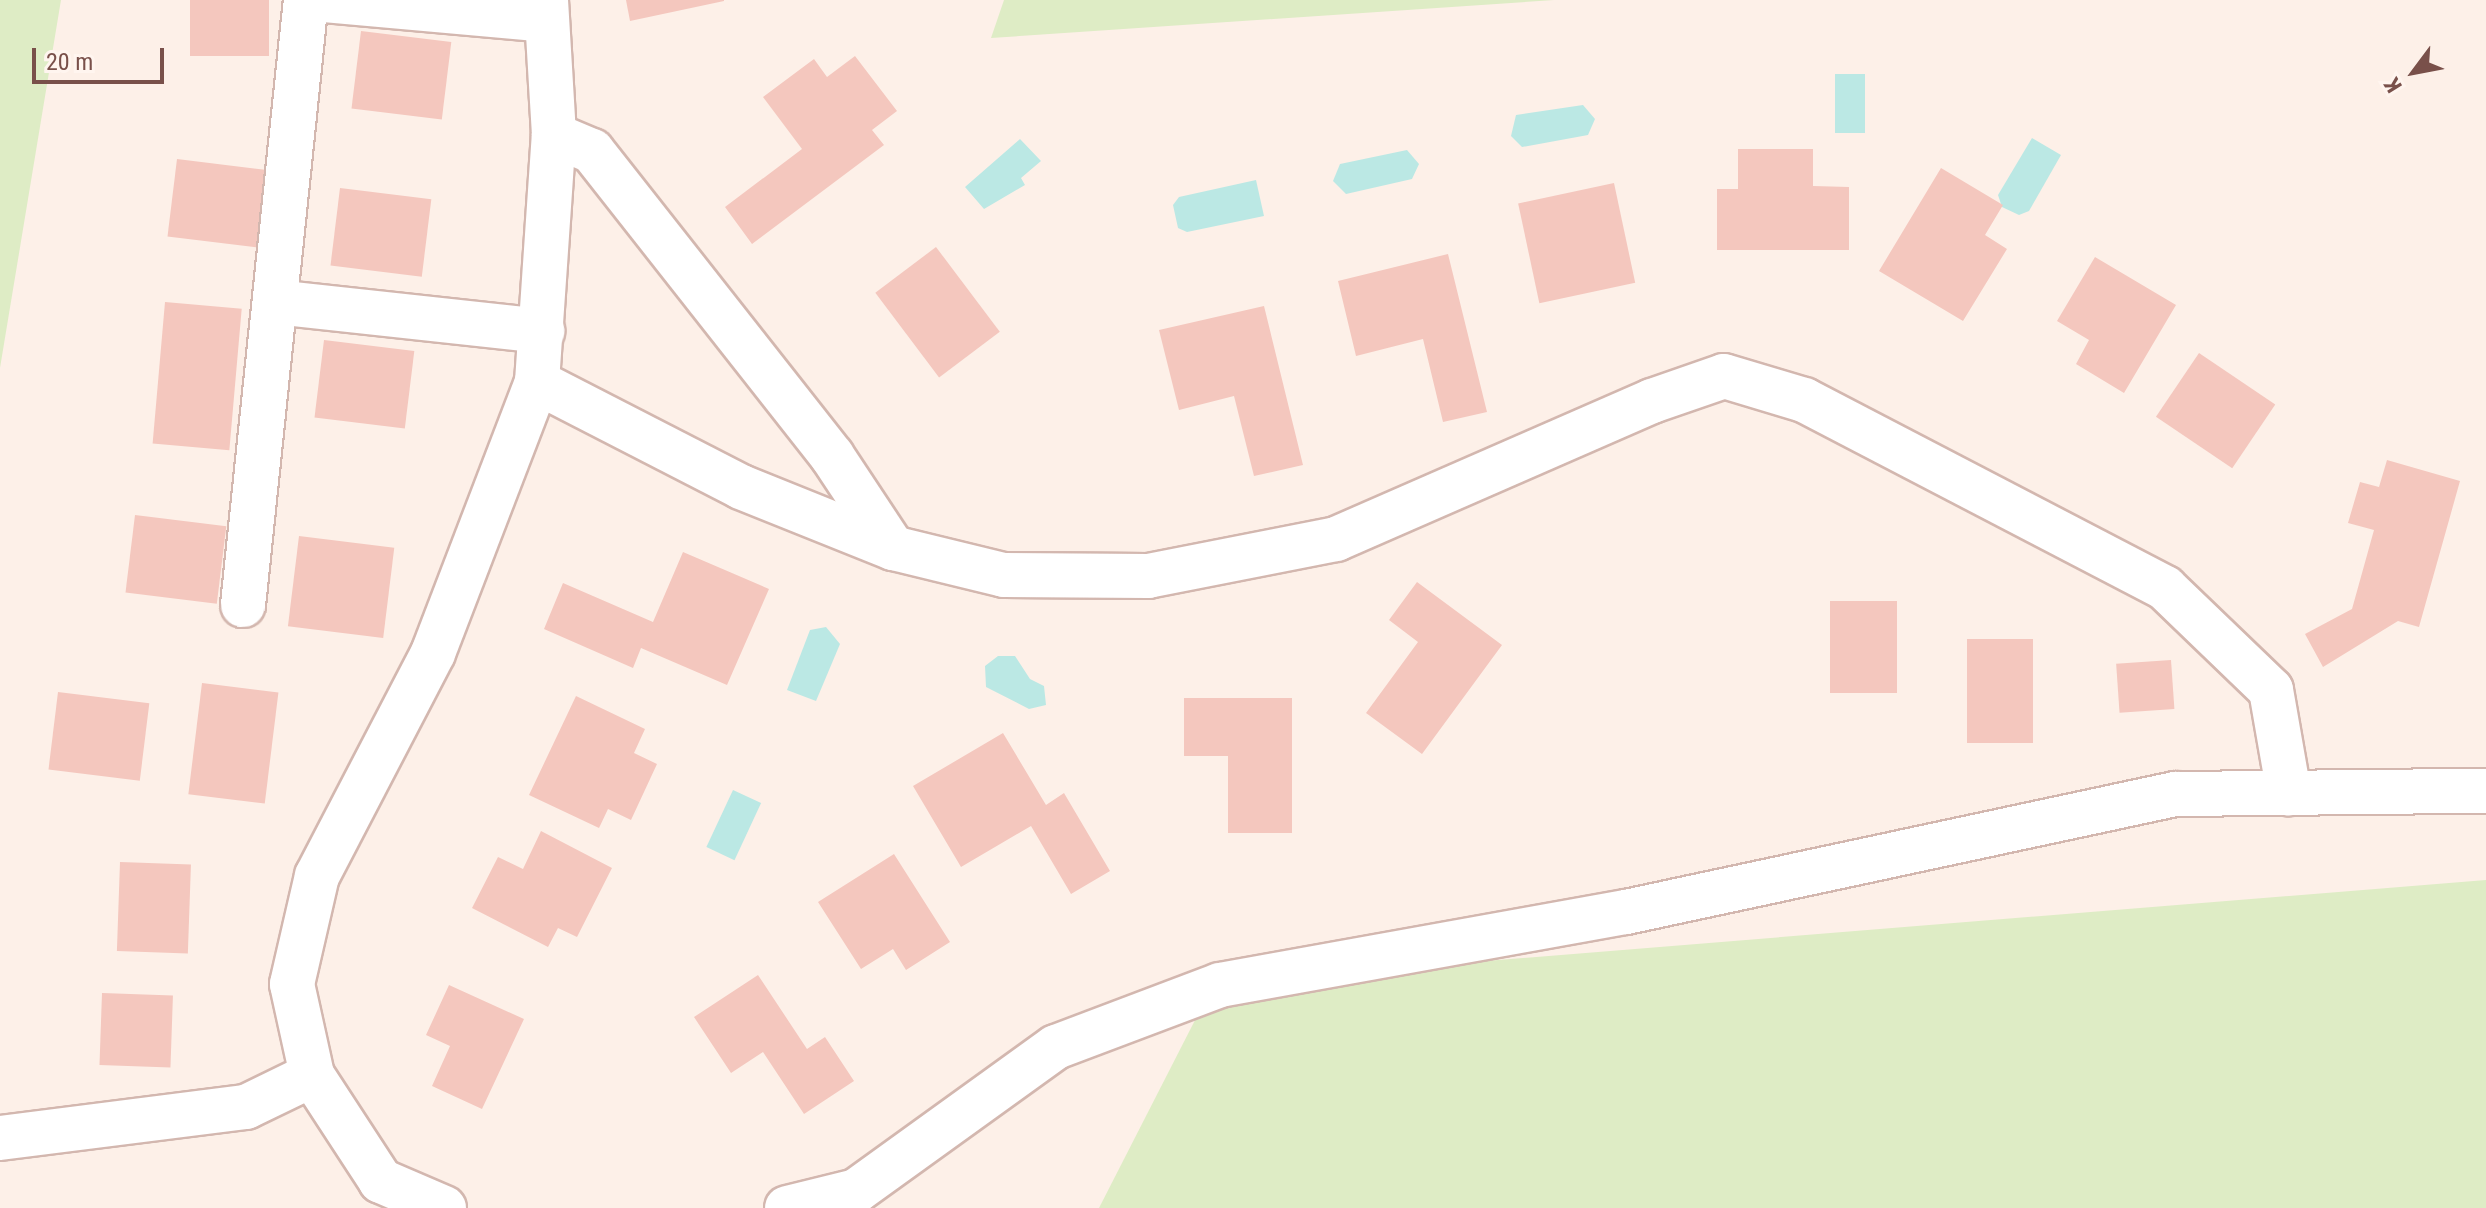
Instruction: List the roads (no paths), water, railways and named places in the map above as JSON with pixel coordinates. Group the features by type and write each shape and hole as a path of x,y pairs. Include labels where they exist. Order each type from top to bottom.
{"street":[{"path":"243,605 306,0"},
{"path":"324,0 546,10 554,135 537,382 433,653 317,876 292,984 312,1075 381,1181 444,1208"},
{"path":"554,135 592,151 832,456 893,548"},
{"path":"275,302 542,331"},
{"path":"537,382 741,487 893,548 1004,575 1148,576 1336,539 1652,401 1724,376 1804,400 2165,588 2271,690 2289,793"},
{"path":"787,1208 856,1191 1056,1047 1220,985 1626,912 2175,794 2486,791"},
{"path":"0,1138 246,1107 312,1075"}],"water":[{"path":"1835,74 1865,74 1865,133 1835,133"},
{"path":"1583,105 1595,119 1588,135 1522,147 1511,136 1516,115"},
{"path":"2032,138 2061,155 2029,211 2019,215 2002,207 1998,195"},
{"path":"1020,139 1041,161 1021,178 1025,185 984,209 965,187"},
{"path":"1407,150 1419,164 1412,179 1346,194 1333,181 1340,164"},
{"path":"1256,180 1264,216 1187,232 1178,228 1173,205 1179,197"},
{"path":"826,627 840,644 816,701 787,690 810,630"},
{"path":"998,656 1015,656 1030,679 1044,686 1046,705 1029,709 986,687 985,666"},
{"path":"733,790 761,803 734,860 706,847"}]}
